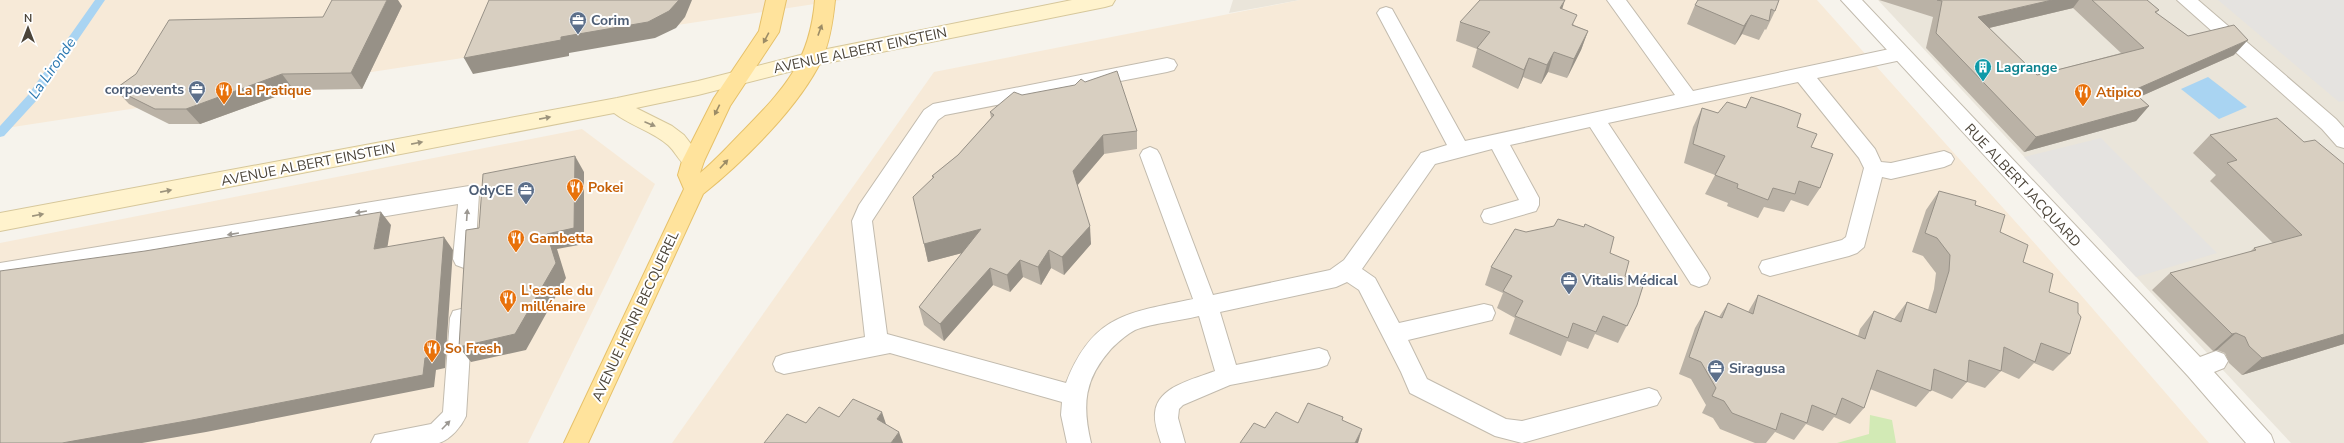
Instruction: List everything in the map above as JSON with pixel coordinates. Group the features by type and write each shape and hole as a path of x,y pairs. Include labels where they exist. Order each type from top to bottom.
{"main road":[{"path":"695,189 689,175 693,161 721,103 769,32 776,0"},
{"name":"AVENUE HENRI BECQUEREL","path":"576,443 695,189 718,171 787,99 812,59 822,23 825,0"},
{"name":"AVENUE ALBERT EINSTEIN","path":"0,222 616,105 738,78 812,59 1105,0"},
{"path":"616,105 632,116 665,131 677,141 693,161"}],"street":[{"name":"RUE ALBERT JACQUARD","path":"1851,0 1899,54 2206,365 2262,443"}],"lane":[{"path":"1616,0 1688,99"},
{"path":"2186,0 2329,124 2344,141"},
{"path":"1386,13 1459,149"},
{"path":"1079,443 1073,416 1075,396 1082,373 1092,354 1116,330 1130,322 1207,307 1336,278 1352,266 1428,158 1498,140 1899,54"},
{"path":"876,344 862,221 866,211 931,114 940,109 1168,65"},
{"path":"1770,267 1849,247 1856,241 1874,168 1868,154 1803,75"},
{"path":"1595,119 1699,278"},
{"path":"1491,216 1529,205 1529,198 1498,140"},
{"path":"1150,155 1207,307 1228,376"},
{"path":"1874,168 1891,171 1944,159"},
{"path":"0,272 469,194 454,416 438,433 383,443"},
{"path":"1346,270 1367,284 1418,386 1503,429 1522,432 1649,398"},
{"path":"1393,334 1484,313"},
{"path":"784,364 876,344 890,343 1075,396"},
{"path":"1173,443 1165,411 1168,403 1228,376 1319,358"}],"shaded area":[{"path":"0,0 841,0 0,129"},
{"path":"1233,0 1300,0 1229,13"},
{"path":"1300,0 1817,0 2080,294 2209,443 672,443 934,72"},
{"path":"1878,0 2344,0 2344,443 2291,443"},
{"path":"2218,0 2344,0 2344,101 2339,102"},
{"path":"582,129 655,184 528,443 0,443 0,243"},
{"path":"2101,138 2217,253 2136,277 2024,157"}],"green space":[{"path":"1870,415 1892,420 1896,443 1837,443 1869,434"}],"water":[{"path":"2208,77 2247,107 2219,119 2181,89"}],"building":[{"path":"332,0 387,0 351,73 282,74 186,109 155,109 115,89 136,74 169,20 323,17"},
{"path":"489,0 679,0 669,11 648,22 561,37 561,40 464,58"},
{"path":"1480,0 1565,0 1560,8 1577,15 1572,25 1588,31 1574,59 1554,52 1547,65 1529,58 1524,70 1477,48 1490,32 1460,22"},
{"path":"1698,0 1779,0 1775,11 1771,9 1769,21 1751,15 1744,26 1695,5"},
{"path":"1937,0 2052,0 1978,17 2037,75 2144,48 2092,0 2147,0 2159,10 2155,12 2188,36 2234,25 2248,40 2132,91 2149,106 2036,137 1936,33 1942,1"},
{"path":"1117,71 1137,131 1103,135 1073,171 1090,226 1062,257 1049,250 1038,267 1020,260 1007,275 990,268 940,324 919,307 981,229 924,244 913,197 934,177 932,176 958,155 994,115 990,112 1014,92 1022,95 1075,85 1081,79 1085,82"},
{"path":"1751,97 1801,114 1797,127 1817,134 1811,147 1833,154 1820,188 1799,181 1795,194 1773,188 1768,200 1737,188 1738,184 1715,175 1725,156 1693,144 1702,108 1718,113 1727,102 1746,108"},
{"path":"2277,118 2304,142 2315,140 2344,164 2344,334 2262,358 2249,346 2245,337 2236,333 2232,334 2170,273 2256,250 2254,248 2302,235 2227,163 2237,160 2210,135"},
{"path":"575,156 574,228 547,234 556,263 515,334 459,347 466,230 479,228 483,174"},
{"path":"1939,191 1976,201 1975,205 2005,215 2000,232 2028,245 2023,262 2053,274 2049,292 2078,303 2078,313 2081,317 2070,354 2041,343 2035,362 2004,347 2001,371 1969,360 1967,382 1934,369 1931,391 1877,370 1864,408 1842,398 1836,415 1812,405 1807,423 1781,413 1776,430 1732,413 1724,401 1712,396 1716,388 1701,362 1689,357 1705,311 1722,318 1728,303 1753,314 1758,295 1865,339 1874,311 1901,322 1907,302 1936,313 1949,271 1950,255 1937,238 1925,233"},
{"path":"381,212 374,249 444,237 435,356 425,358 423,375 192,420 62,443 0,443 0,271 145,251"},
{"path":"1558,219 1584,227 1585,224 1614,237 1610,253 1629,261 1625,276 1643,286 1637,305 1627,326 1603,316 1596,332 1573,323 1568,338 1515,316 1523,301 1503,291 1512,276 1491,267 1515,229 1526,232 1554,226"},
{"path":"853,399 882,412 877,419 899,432 891,443 764,443 787,414 806,423 819,407 839,417"},
{"path":"1308,403 1343,417 1342,420 1362,429 1355,443 1240,443 1254,423 1265,428 1276,412 1298,423"}],"waterway":[{"name":"La Lironde","path":"0,133 32,98 100,0"}],"place":[{"name":"Corim","path":"578,35"},
{"name":"Lagrange","path":"1983,82"},
{"name":"corpoevents","path":"197,104"},
{"name":"La Pratique","path":"224,105"},
{"name":"Atipico","path":"2083,107"},
{"name":"Pokei","path":"575,202"},
{"name":"OdyCE","path":"526,205"},
{"name":"Gambetta","path":"516,253"},
{"name":"Vitalis Médical","path":"1569,295"},
{"name":"L'escale du millénaire","path":"508,313"},
{"name":"So Fresh","path":"432,363"},
{"name":"Siragusa","path":"1716,383"}]}
